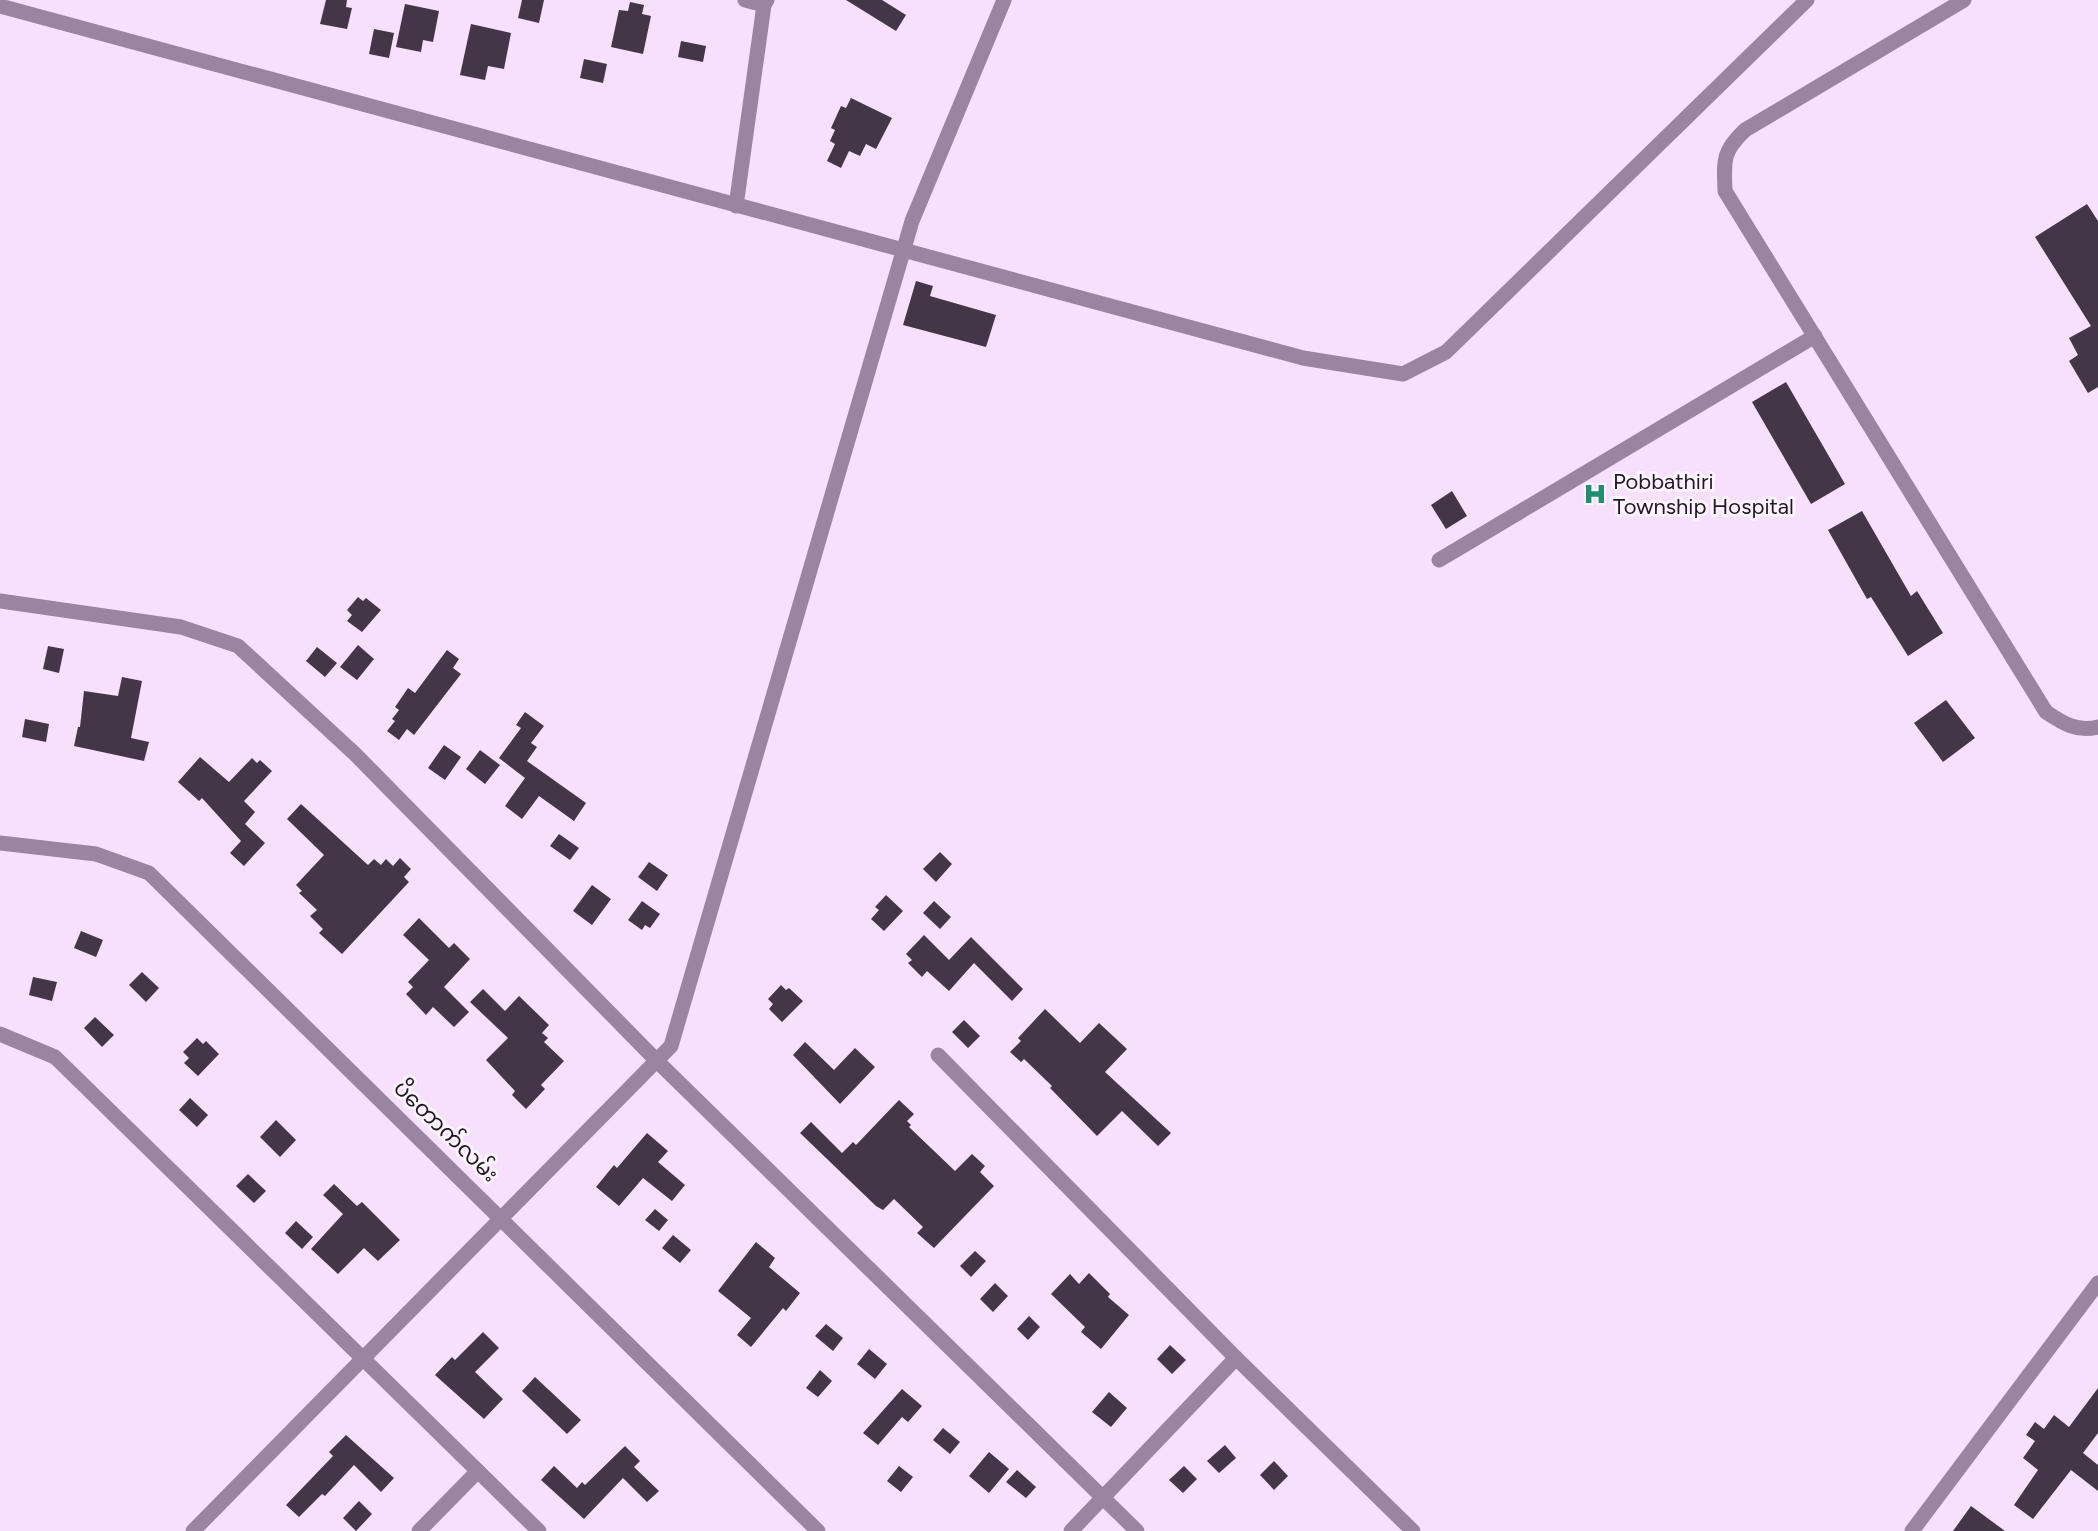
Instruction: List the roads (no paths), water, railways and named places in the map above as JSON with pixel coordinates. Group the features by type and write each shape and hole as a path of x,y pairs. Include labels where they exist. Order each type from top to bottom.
{"street":[{"path":"735,206 765,3 745,0"},
{"path":"193,1531 671,1046 912,221 1004,0"},
{"path":"1,4 735,206 1304,358 1403,374 1446,352 1807,0"},
{"path":"1964,0 1745,130 1729,146 1725,165 1725,191 2046,712 2068,726 2087,730 2098,727"},
{"path":"1439,560 1815,336"},
{"path":"1,606 180,627 238,646 355,754 657,1061 1137,1531"},
{"name":"ပိတောက်လမ်း","path":"0,843 96,854 148,873 502,1218 818,1531"},
{"path":"0,1034 55,1057 539,1531"},
{"path":"938,1055 1236,1358 1413,1531"},
{"path":"1912,1531 2098,1283"},
{"path":"1071,1531 1236,1358"},
{"path":"419,1531 478,1472"}],"place":[{"name":"Pobbathiri Township Hospital","path":"1595,494"}]}
